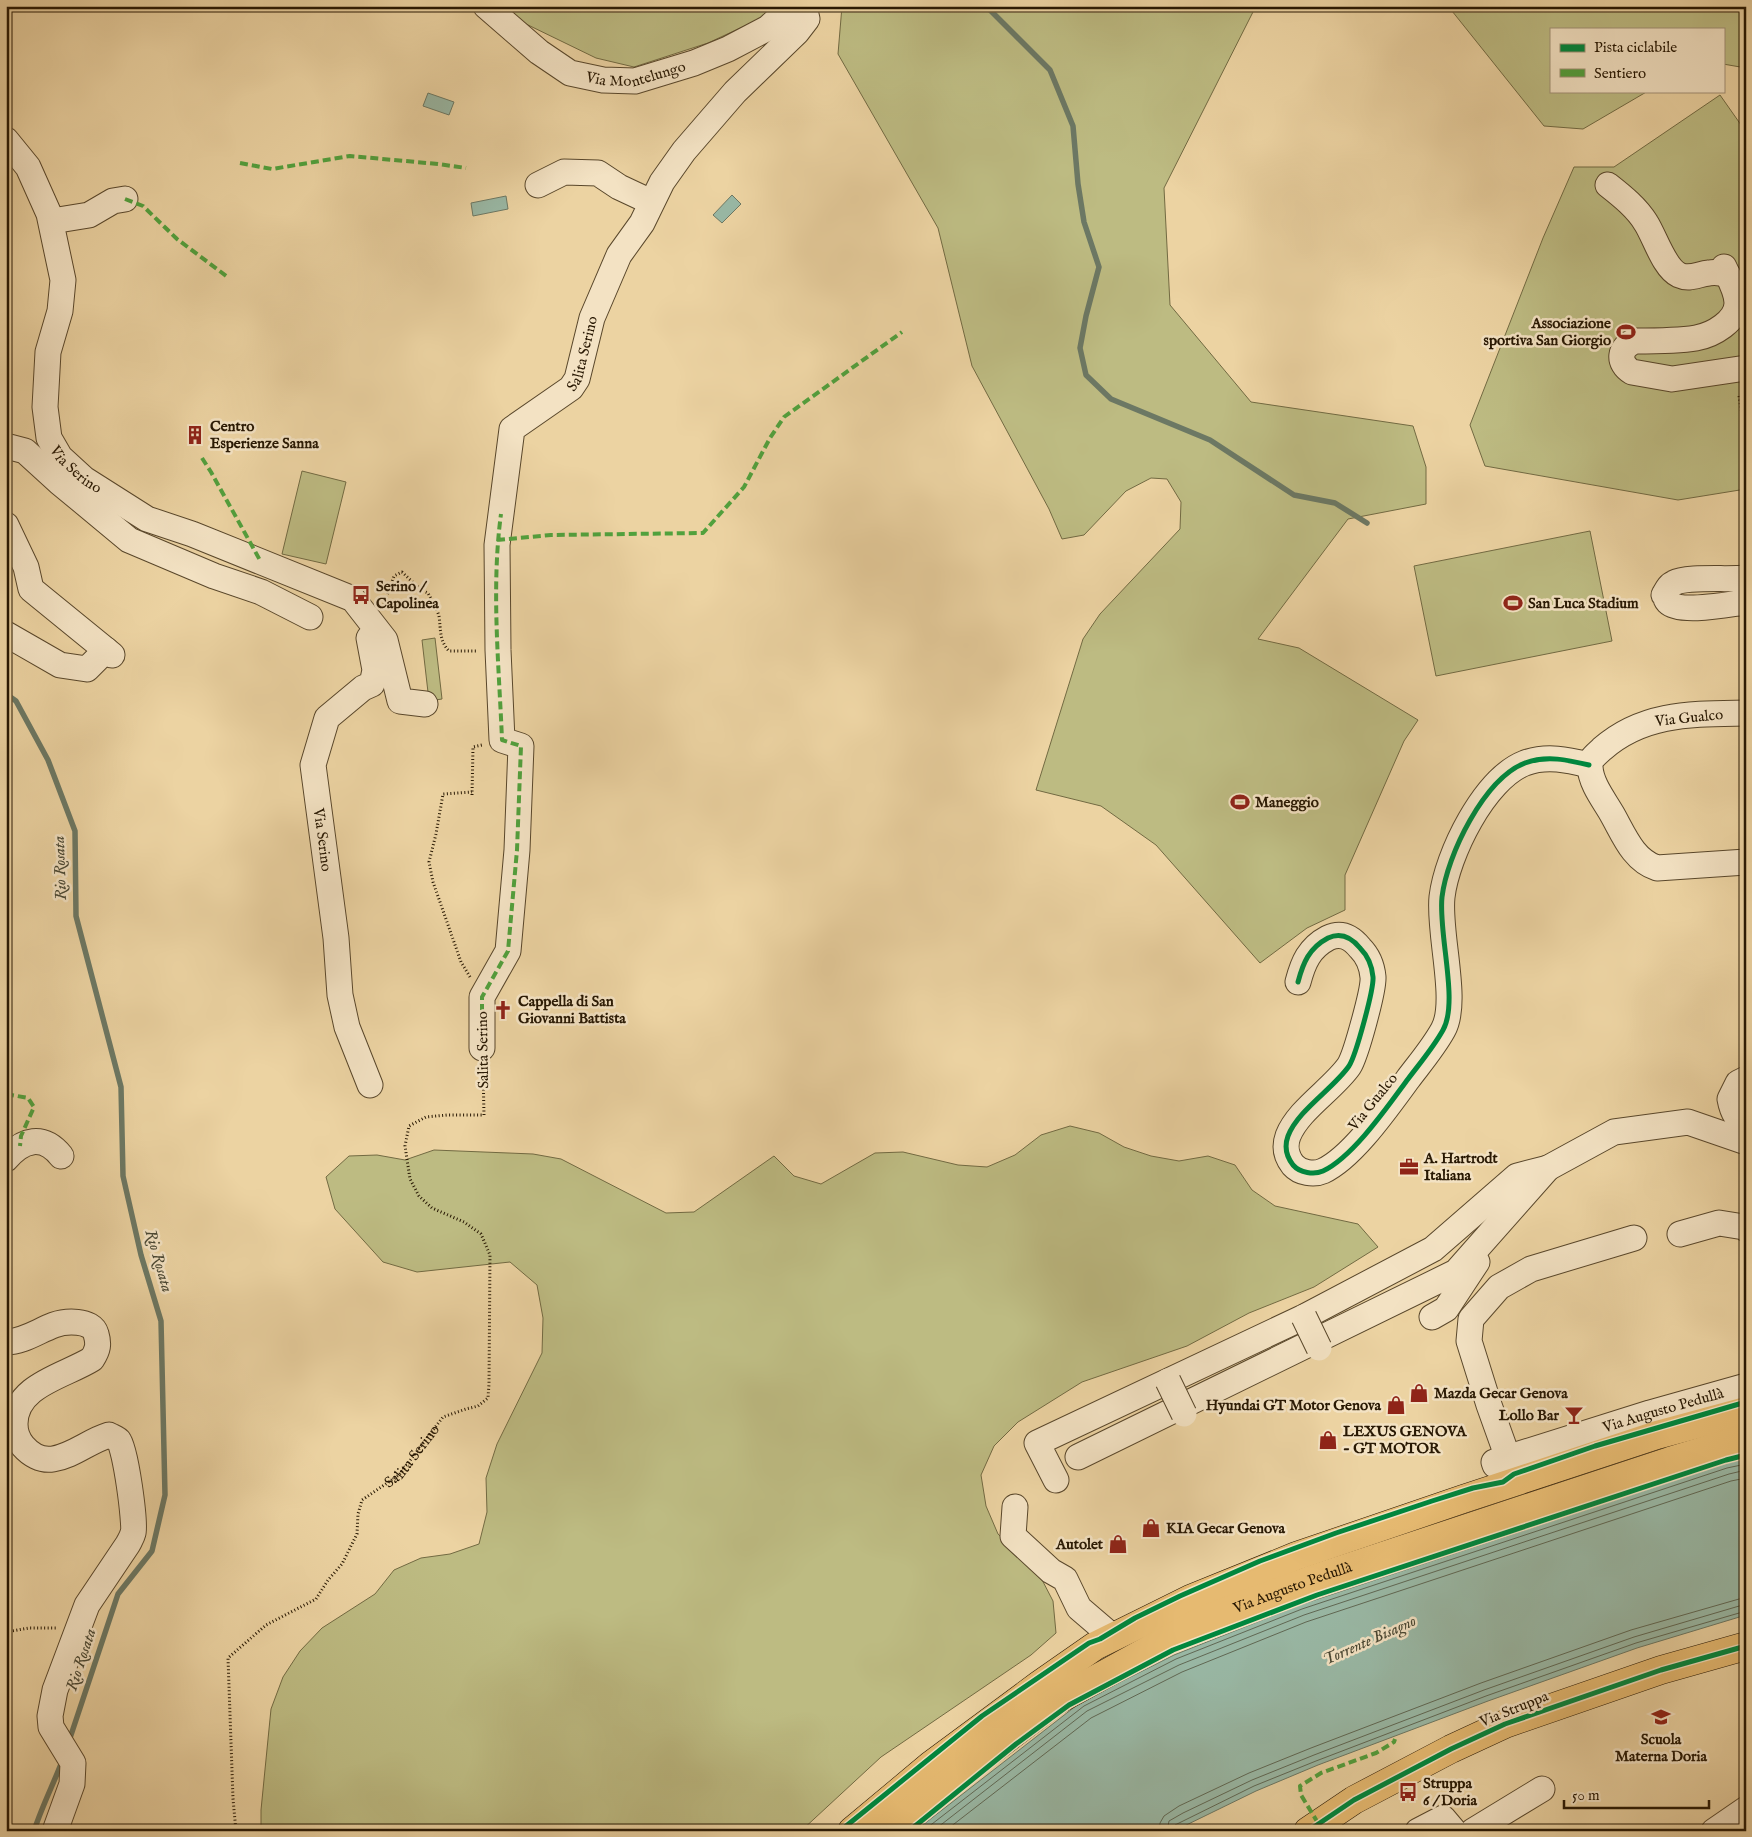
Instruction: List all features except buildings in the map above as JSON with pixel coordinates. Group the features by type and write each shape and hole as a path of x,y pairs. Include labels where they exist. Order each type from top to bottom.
{"main road":[{"name":"Via Augusto Pedullà","path":"852,1831 932,1765 1039,1685 1095,1646 1190,1599 1502,1468 1657,1436 1746,1411"},
{"name":"Via Augusto Pedullà","path":"885,1831 1056,1700 1203,1620 1337,1571 1670,1461 1746,1438"},
{"name":"Via Struppa","path":"1321,1827 1354,1800 1505,1724 1661,1670 1746,1646"}],"street":[{"name":"Via Montelungo","path":"486,6 539,52 570,73 603,80 635,81 694,63 728,49 768,28 792,6"},
{"name":"Salita Serino","path":"482,1048 482,997 508,951 517,850 521,746 502,740 498,650 497,545 512,430 570,388 577,379 596,309 619,255 642,223 662,182 684,151 735,92 797,32 806,19 804,6"},
{"name":"Via Serino","path":"6,140 28,167 52,221 63,280 60,311 48,352 45,407 49,438 60,458 84,479 147,519 192,534 353,599 385,640 400,701 425,704"},
{"path":"538,186 564,172 598,173 619,187 651,202"},
{"path":"1608,185 1630,203 1646,223 1673,271 1688,277 1726,271 1737,302 1735,314 1723,327 1698,338 1630,342 1622,350 1621,360 1624,366 1632,372 1672,379 1746,368"},
{"path":"52,221 89,216 113,201 125,199"},
{"path":"6,446 25,451 129,540 214,576 261,592 310,617"},
{"path":"6,524 26,567 31,590 109,652 87,669 60,666 6,634"},
{"path":"261,592 281,570"},
{"path":"1746,578 1726,580 1697,579 1675,582 1668,587 1664,595 1667,601 1673,605 1691,608 1746,602"},
{"name":"Via Serino","path":"370,620 375,670 372,684 363,688 327,718 312,765 336,938 340,995 347,1027 370,1085"},
{"name":"Via Gualco","path":"1298,982 1303,962 1310,951 1332,936 1340,934 1352,940 1362,950 1373,974 1373,987 1357,1047 1350,1065 1337,1081 1298,1120 1288,1134 1285,1146 1287,1158 1297,1170 1309,1173 1320,1172 1345,1155 1373,1125 1438,1040 1447,1023 1450,1004 1443,943 1442,897 1456,848 1470,818 1498,783 1510,772 1524,764 1541,759 1556,759 1589,765 1592,758 1619,736 1657,719 1711,713 1746,713"},
{"path":"1589,765 1597,789 1623,836 1633,850 1650,866 1657,868 1746,862"},
{"path":"1746,1079 1738,1083 1730,1099 1735,1115 1746,1125"},
{"path":"1056,1480 1037,1443 1304,1316 1433,1249 1517,1176 1548,1168 1614,1132 1688,1122 1746,1142"},
{"path":"6,1159 20,1146 34,1141 46,1143 54,1147 61,1156"},
{"path":"1078,1457 1456,1272 1548,1168"},
{"path":"1432,1317 1446,1309 1511,1210"},
{"path":"1680,1234 1719,1223 1744,1227 1746,1229"},
{"path":"1502,1468 1488,1405 1469,1341 1472,1319 1499,1287 1531,1269 1634,1238"},
{"path":"1304,1316 1319,1348"},
{"path":"6,1342 20,1340 56,1324 80,1323 90,1326 95,1331 99,1344 92,1359 57,1376 31,1392 22,1402 15,1419 15,1428 22,1444 38,1458 51,1460 98,1438 109,1435 119,1440 124,1451 134,1522 133,1533 119,1558 87,1605 55,1690 50,1716 51,1727 73,1763 72,1784 55,1831"},
{"path":"1168,1380 1184,1414"},
{"name":"Via Augusto Pedullà","path":"1502,1468 1650,1413 1746,1386"},
{"path":"1015,1507 1013,1536 1051,1571 1065,1579 1079,1608 1107,1632"},
{"path":"1473,1831 1542,1789"},
{"path":"1714,1831 1746,1809"},
{"path":"1418,1831 1443,1818 1454,1831"}],"path":[{"path":"1739,396 1746,440"},
{"path":"370,620 382,617 394,576 402,572 428,594 439,615 440,635 443,645 449,651 498,650"},
{"path":"6,1632 29,1628 69,1627 78,1631"}],"shaded area":[{"path":"505,6 774,6 764,17 708,43 634,67 596,58 526,24"},
{"path":"842,6 1256,6 1164,188 1170,305 1251,402 1413,426 1426,467 1426,504 1348,519 1258,639 1299,648 1418,720 1404,741 1345,875 1345,910 1307,928 1260,963 1156,845 1101,806 1036,790 1083,639 1100,614 1180,529 1181,502 1167,479 1151,478 1126,491 1084,535 1062,539 1049,509 972,366 938,228 838,54"},
{"path":"1448,6 1746,6 1746,68 1724,64 1724,28 1550,28 1550,92 1646,92 1583,129 1544,126"},
{"name":"Associazione sportiva San Giorgio","path":"1720,95 1746,132 1746,489 1678,500 1485,466 1470,425 1543,238 1574,167 1614,167"},
{"path":"302,471 346,482 326,564 282,554"},
{"name":"San Luca Stadium","path":"1590,531 1612,641 1436,676 1414,566"},
{"path":"435,638 442,699 429,701 422,640"},
{"path":"1070,1126 1099,1133 1124,1147 1151,1156 1179,1161 1208,1156 1235,1165 1252,1190 1275,1206 1358,1224 1378,1247 1314,1287 1249,1313 1187,1346 1082,1382 1018,1422 994,1446 981,1475 986,1506 998,1534 1039,1574 1053,1601 1056,1633 1031,1655 881,1757 801,1831 261,1831 261,1810 271,1709 283,1677 300,1651 322,1628 375,1594 394,1570 421,1558 450,1554 479,1544 487,1512 486,1478 497,1444 542,1353 543,1318 537,1285 510,1262 417,1272 383,1262 335,1209 326,1177 349,1156 377,1155 405,1160 434,1150 533,1154 561,1159 666,1213 694,1212 774,1156 794,1176 821,1184 875,1153 903,1152 958,1165 987,1167 1015,1155 1041,1135"}],"water":[{"path":"428,93 454,102 449,115 423,106"},
{"path":"732,195 741,204 722,223 713,215"},
{"path":"506,196 508,209 473,216 471,203"},
{"name":"Torrente Bisagno","path":"1746,1459 1746,1615 1637,1648 1488,1701 1318,1765 1256,1791 1174,1831 915,1831 1081,1702 1174,1655 1300,1605 1726,1463"}],"waterway":[{"path":"986,6 1050,70 1073,126 1078,184 1084,222 1099,267 1080,348 1086,375 1111,399 1210,440 1294,495 1335,503 1367,523"},
{"name":"Rio Rosata","path":"6,694 16,701 48,760 75,831 76,916 121,1087 123,1176 141,1255 161,1321 165,1495 152,1551 118,1594 69,1741"},
{"name":"Rio Rosata","path":"34,1831 63,1759"}],"marked path":[{"path":"240,163 272,169 350,156 466,168"},
{"path":"125,199 143,206 177,239 229,278"},
{"path":"497,540 551,535 703,533 744,487 770,438 784,417 902,332"},
{"path":"202,458 261,562"},
{"path":"482,1048 482,997 508,951 517,850 521,746 502,740 496,598 501,514"},
{"path":"6,1094 28,1098 34,1107 21,1136 20,1146"},
{"path":"1318,1823 1301,1795 1300,1786 1321,1773 1376,1753 1394,1742 1395,1739"}],"cycle path":[{"path":"1298,982 1311,951 1321,942 1337,935 1349,938 1357,944 1367,957 1373,977 1364,1022 1349,1066 1307,1108 1288,1136 1286,1151 1293,1165 1303,1171 1316,1173 1334,1164 1358,1143 1431,1049 1443,1030 1447,1018 1449,985 1443,929 1442,897 1451,861 1470,820 1482,801 1495,785 1510,772 1525,763 1549,759 1589,765"},
{"path":"840,1831 982,1716 1089,1643 1180,1596 1260,1561 1336,1533 1473,1488 1503,1482 1514,1474 1595,1446 1746,1402"},
{"path":"909,1831 1016,1744 1069,1705 1173,1650 1317,1595 1746,1455"},
{"path":"1308,1831 1354,1800 1451,1749 1505,1724 1661,1670 1746,1646"}],"place":[{"name":"Associazione sportiva San Giorgio","path":"1626,332"},
{"name":"Centro Esperienze Sanna","path":"195,435"},
{"name":"Serino / Capolinea","path":"361,595"},
{"name":"San Luca Stadium","path":"1513,603"},
{"name":"Maneggio","path":"1240,802"},
{"name":"Cappella di San Giovanni Battista","path":"503,1010"},
{"name":"A. Hartrodt Italiana","path":"1409,1167"},
{"name":"Mazda Gecar Genova","path":"1419,1393"},
{"name":"Hyundai GT Motor Genova","path":"1396,1405"},
{"name":"Lollo Bar","path":"1574,1415"},
{"name":"LEXUS GENOVA - GT MOTOR","path":"1328,1440"},
{"name":"KIA Gecar Genova","path":"1151,1528"},
{"name":"Autolet","path":"1118,1544"},
{"name":"Scuola Materna Doria","path":"1661,1717"},
{"name":"Struppa 6 / Doria","path":"1408,1792"}]}
